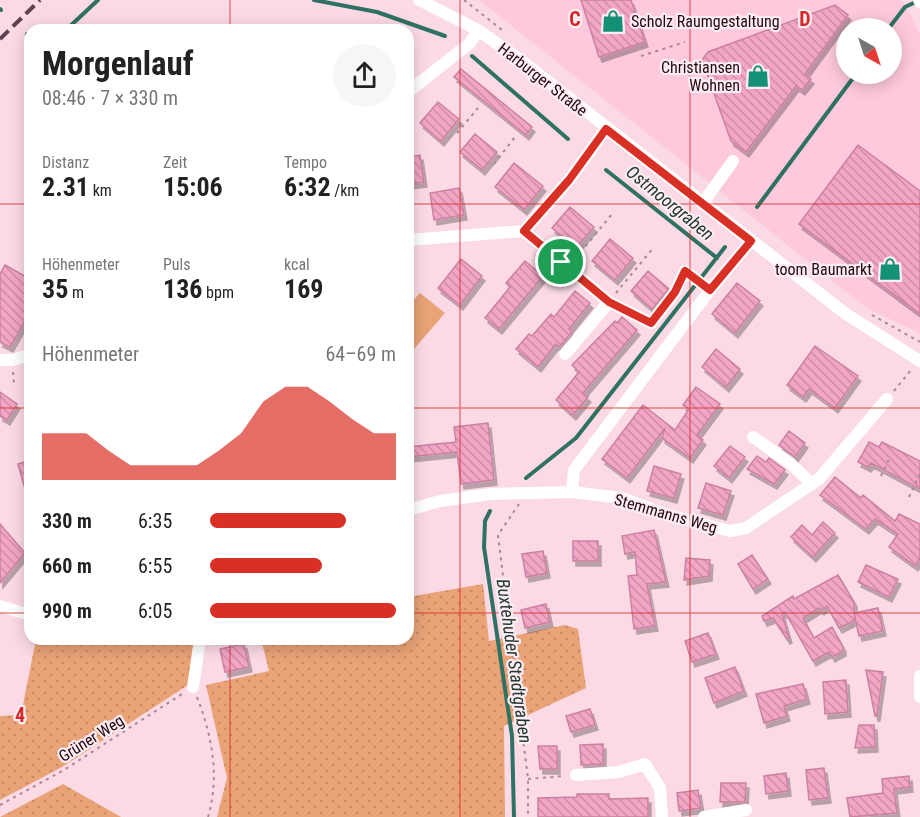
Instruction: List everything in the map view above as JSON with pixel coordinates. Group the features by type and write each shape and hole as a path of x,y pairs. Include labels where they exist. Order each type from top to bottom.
{"street":[{"name":"Harburger Straße","path":"419,0 478,30 523,62 702,204 846,314 919,361"},
{"path":"414,87 470,43 478,30"},
{"path":"414,240 524,231 569,180 606,129"},
{"path":"702,204 733,161"},
{"path":"524,231 609,302 565,354"},
{"path":"572,492 574,470 710,290 751,241"},
{"path":"0,360 24,357"},
{"name":"Stemmanns Weg","path":"414,508 440,501 491,494 525,495 572,492 622,498 665,514 730,531 746,528 761,521 819,479 887,399"},
{"path":"753,437 790,463 812,484"},
{"path":"0,606 24,613"},
{"path":"193,687 199,645"},
{"path":"920,676 920,697"},
{"path":"576,775 619,772 645,764 660,788 662,817"},
{"path":"704,817 746,810"}],"path":[{"path":"641,56 685,42"},
{"path":"457,133 478,108"},
{"path":"494,164 515,137"},
{"path":"568,268 612,214"},
{"path":"654,247 609,302 651,323 675,292 685,271 710,290"},
{"path":"887,399 919,361"},
{"path":"881,476 889,459"},
{"path":"909,497 920,474"},
{"path":"525,495 498,535 528,778 528,817"},
{"path":"193,687 208,728 215,792 208,817"},
{"name":"Grüner Weg","path":"0,805 64,770 193,687"},
{"path":"528,778 576,775"}],"shaded area":[{"path":"479,0 902,0 920,34 920,333 868,309"},
{"path":"420,293 445,313 414,349 414,300"},
{"path":"483,584 489,641 565,625 578,629 586,688 504,726 505,817 217,817 227,778 206,685 269,671 262,645 414,645 414,596"},
{"path":"35,645 196,645 188,685 62,767 0,800 0,716 21,715"},
{"path":"63,784 121,817 0,817"}],"building":[{"name":"Scholz Raumgestaltung","path":"581,0 631,0 645,42 599,57"},
{"name":"Christiansen Wohnen","path":"835,5 848,15 846,18 836,18 836,31 805,74 811,79 802,90 796,86 746,152 731,141 702,60 708,52"},
{"path":"461,69 532,127 526,135 454,77"},
{"path":"438,102 459,119 441,141 420,123"},
{"path":"475,134 497,152 482,170 460,152"},
{"name":"toom Baumarkt","path":"858,145 920,191 920,314 799,224"},
{"path":"420,155 424,182 414,183 414,156"},
{"path":"514,163 543,186 524,210 495,187"},
{"path":"459,188 464,215 434,220 430,193"},
{"path":"570,207 594,227 576,248 552,228"},
{"path":"610,239 633,258 615,280 592,261"},
{"path":"461,259 482,276 460,305 438,288"},
{"path":"525,261 543,276 499,329 485,318 510,287 506,283"},
{"path":"5,265 24,276 24,322 10,347 0,342 0,274"},
{"path":"648,271 669,289 652,309 631,291"},
{"path":"737,283 760,301 735,333 712,314"},
{"path":"575,291 590,303 569,329 572,332 559,347 556,344 538,367 516,349 529,334 532,336 551,314 554,317"},
{"path":"622,317 637,330 583,393 588,397 573,415 556,400 579,372 572,365 615,321 617,323"},
{"path":"815,346 858,376 835,408 809,389 803,397 787,385"},
{"path":"716,349 740,369 726,387 702,367"},
{"path":"696,387 720,404 697,435 703,440 690,458 662,438 665,428 627,478 602,459 643,405 675,430 689,409 683,405"},
{"path":"0,392 17,404 7,420 0,416"},
{"path":"488,423 494,480 461,484 457,452 414,456 414,446 456,442 454,427"},
{"path":"789,431 805,443 795,457 779,445"},
{"path":"869,442 879,447 882,442 920,461 920,489 871,463 868,467 858,462"},
{"path":"730,446 745,457 729,478 714,466"},
{"path":"757,456 766,462 769,458 785,470 774,484 747,469"},
{"path":"24,462 24,485 18,464"},
{"path":"654,466 681,474 674,498 647,491"},
{"path":"835,477 861,498 863,495 895,521 899,514 920,524 920,558 915,566 889,547 898,534 875,519 866,529 820,495"},
{"path":"706,483 731,491 723,515 698,508"},
{"path":"823,522 835,533 813,557 791,537 802,525 812,535"},
{"path":"0,524 24,554 0,583"},
{"path":"654,530 666,582 647,584 655,626 634,629 628,576 637,575 635,552 625,554 622,536"},
{"path":"573,541 598,541 598,561 573,561"},
{"path":"543,551 547,573 526,577 522,554"},
{"path":"752,555 768,579 753,589 738,564"},
{"path":"686,558 710,560 709,576 684,580"},
{"path":"866,565 898,579 889,597 858,582"},
{"path":"838,575 854,602 855,620 839,628 827,606 803,618 814,638 832,627 843,647 843,651 832,657 829,652 813,661 785,612 782,614 789,638 787,639 773,618 764,621 762,616 793,596 794,599"},
{"path":"546,604 550,622 525,628 521,610"},
{"path":"878,608 883,631 859,636 854,613"},
{"path":"708,633 716,654 692,662 685,641"},
{"path":"244,645 249,667 225,672 220,649"},
{"path":"735,667 744,691 714,703 705,678"},
{"path":"866,670 883,672 877,716 875,716"},
{"path":"846,680 848,712 825,714 823,682"},
{"path":"803,684 807,699 784,706 787,716 764,723 756,694"},
{"path":"590,709 595,725 571,732 566,716"},
{"path":"859,725 874,725 875,747 855,748"},
{"path":"603,744 603,764 581,765 580,745"},
{"path":"538,746 557,746 557,769 540,769"},
{"path":"824,768 828,798 809,800 806,770"},
{"path":"786,773 788,791 766,794 764,776"},
{"path":"909,776 910,787 894,789 897,813 850,817 847,798 883,793 882,779"},
{"path":"721,783 746,783 745,802 720,802"},
{"path":"698,790 701,808 679,811 677,793"},
{"path":"577,794 609,794 609,799 648,798 648,817 538,817 538,798 577,797"}],"waterway":[{"name":"Ostmoorgraben","path":"72,24 98,0"},
{"name":"Ostmoorgraben","path":"314,0 377,12 411,24"},
{"name":"Buxtehuder Stadtgraben","path":"897,18 905,7 918,1"},
{"name":"Ostmoorgraben","path":"414,25 445,36"},
{"name":"Ostmoorgraben","path":"472,56 568,139"},
{"name":"Buxtehuder Stadtgraben","path":"757,207 849,84"},
{"name":"Ostmoorgraben","path":"606,170 717,258"},
{"name":"Buxtehuder Stadtgraben","path":"526,478 576,438 725,247"},
{"name":"Buxtehuder Stadtgraben","path":"490,511 485,521 484,547 512,736 514,817"}],"railway":[{"path":"0,39 40,0"}],"place":[{"name":"Scholz Raumgestaltung","path":"613,21"},
{"name":"Christiansen Wohnen","path":"758,76"},
{"name":"toom Baumarkt","path":"890,269"}],"route":[{"path":"606,129 751,241 710,290 685,271 675,292 651,323 609,302 561,262 524,231 569,180 606,129"}]}
